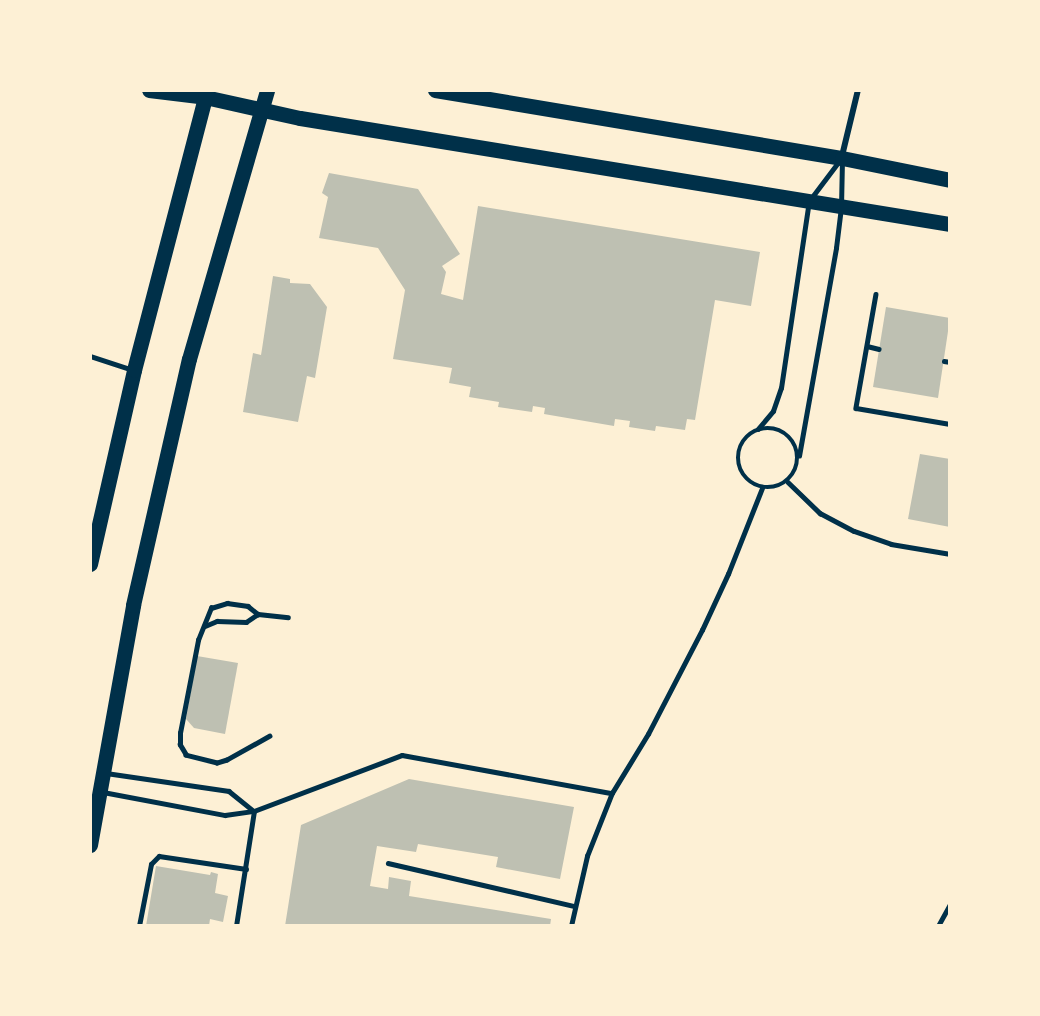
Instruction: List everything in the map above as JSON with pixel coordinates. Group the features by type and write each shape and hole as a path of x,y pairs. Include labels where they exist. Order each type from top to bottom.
{"main road":[{"path":"149,90 206,94 323,122 950,224"},
{"path":"90,845 133,604 189,359 267,90"},
{"path":"435,90 842,158 950,180"},
{"path":"90,564 134,370 206,94"}],"street":[{"path":"842,158 858,90"}],"lane":[{"path":"842,158 841,207 799,456 794,475 788,482 780,486 762,488 745,477 738,458 743,440 758,429 773,411 781,388 809,201 842,158"},
{"path":"876,294 856,408 950,424"},
{"path":"867,346 879,349"},
{"path":"90,356 134,370"},
{"path":"944,361 950,362"},
{"path":"758,429 768,427 785,432 792,439 799,456"},
{"path":"788,482 820,513 854,531 891,544 950,555"},
{"path":"571,926 587,856 612,793 648,734 702,630 728,574 762,488"},
{"path":"270,736 227,760 217,763 186,755 180,745 180,733 198,640 211,608 227,603 248,606 258,614 288,617"},
{"path":"204,626 216,621 246,622 258,614"},
{"path":"99,791 225,815 254,811 402,755 612,793"},
{"path":"102,772 229,791 254,811"},
{"path":"236,926 254,811"},
{"path":"139,926 151,864 159,856 246,869"},
{"path":"388,863 574,906"},
{"path":"938,926 950,907"}],"building":[{"path":"329,173 418,189 460,254 442,266 446,272 441,294 463,300 478,206 760,252 751,306 715,300 695,420 687,419 685,430 656,426 655,431 629,427 630,421 615,419 614,426 544,414 545,408 533,406 532,412 498,407 499,402 469,397 471,387 449,383 452,368 393,359 405,290 378,248 319,238 328,197 322,193"},
{"path":"273,276 290,279 290,283 310,284 327,307 315,378 307,376 298,422 243,412 253,353 261,355"},
{"path":"886,307 950,318 938,398 873,387"},
{"path":"920,454 950,459 950,527 908,519"},
{"path":"197,656 238,663 225,734 194,728 186,719"},
{"path":"409,779 574,807 560,879 496,867 498,857 418,844 416,852 377,846 370,886 388,889 389,877 411,881 409,896 551,919 550,926 285,926 301,825"},
{"path":"156,866 210,875 211,872 218,874 215,893 228,896 223,922 210,919 209,926 146,926"}]}
